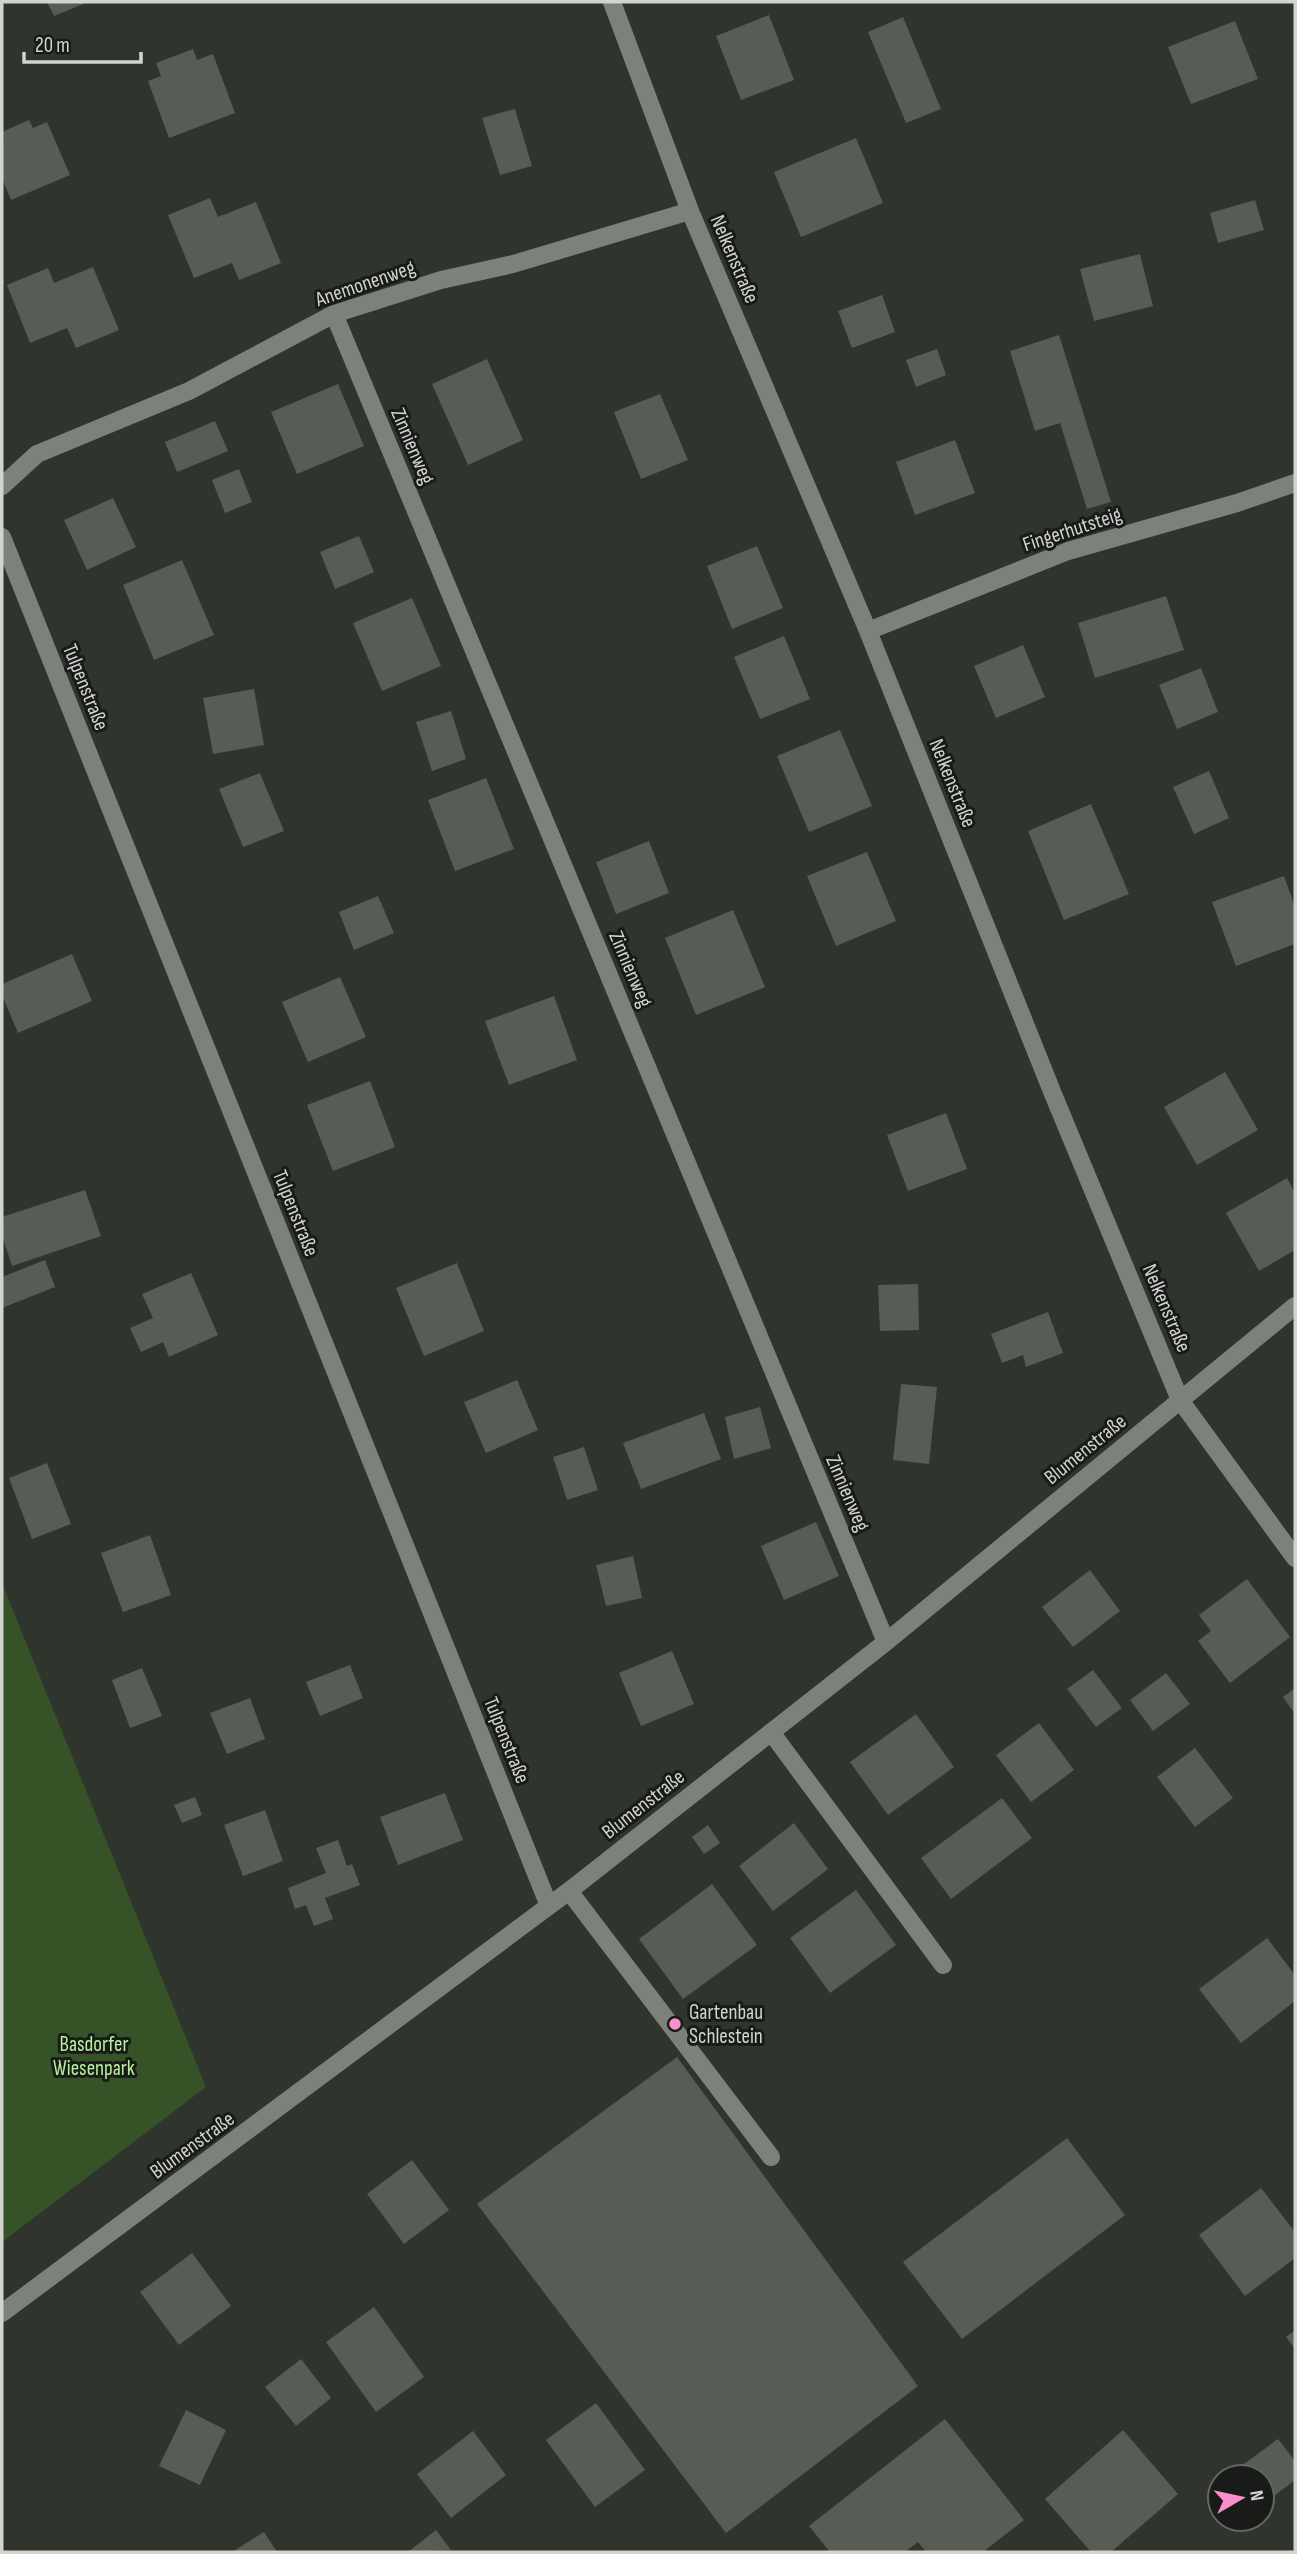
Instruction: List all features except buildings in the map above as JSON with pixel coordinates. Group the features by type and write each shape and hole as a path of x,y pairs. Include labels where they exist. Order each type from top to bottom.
{"street":[{"name":"Nelkenstraße","path":"612,2 691,211 868,631 1053,1094 1180,1400 1295,1558"},
{"name":"Anemonenweg","path":"2,486 37,454 189,391 334,314 441,280 513,264 691,211"},
{"name":"Zinnienweg","path":"334,314 886,1642"},
{"name":"Fingerhutsteig","path":"868,631 1068,551 1237,503 1295,483"},
{"name":"Tulpenstraße","path":"2,537 549,1906"},
{"name":"Blumenstraße","path":"2,2314 569,1891 886,1642 1295,1307"},
{"path":"771,1732 943,1965"},
{"path":"569,1891 771,2157"}],"green space":[{"name":"Basdorfer Wiesenpark","path":"2,1583 206,2087 2,2242"}],"place":[{"name":"Gartenbau Schlestein","path":"675,2024"}]}
